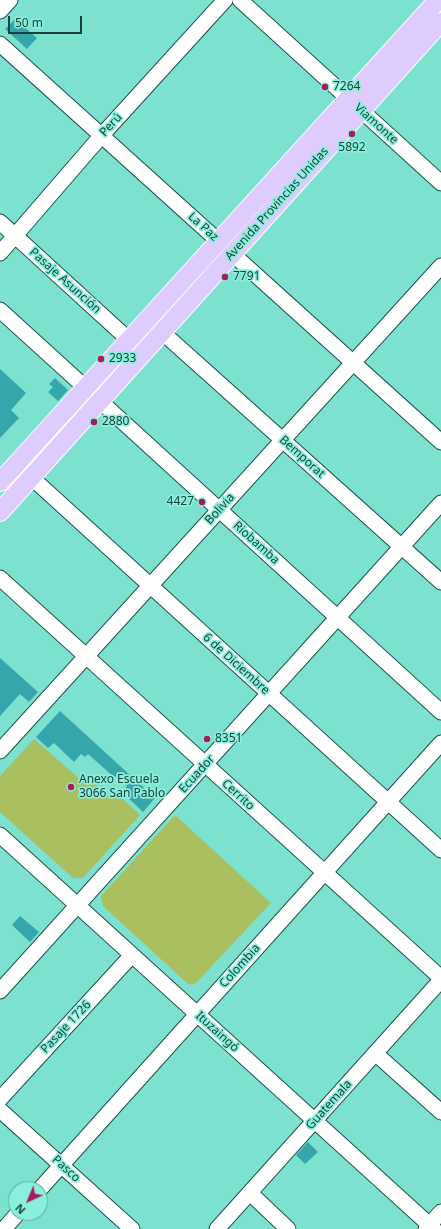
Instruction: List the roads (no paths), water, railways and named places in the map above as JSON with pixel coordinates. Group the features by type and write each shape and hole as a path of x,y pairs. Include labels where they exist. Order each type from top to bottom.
{"main road":[{"name":"Avenida Provincias Unidas","path":"0,512 232,254 438,0"},
{"name":"Avenida Provincias Unidas","path":"0,482 219,241 355,104 441,22"}],"street":[{"path":"0,11 10,0"},
{"name":"Perú","path":"0,254 102,135 225,0"},
{"name":"Viamonte","path":"240,0 441,183"},
{"name":"La Paz","path":"0,44 441,442"},
{"name":"Pasaje Asunción","path":"0,222 129,340"},
{"name":"Bolivia","path":"0,751 441,266"},
{"name":"Riobamba","path":"0,310 441,712"},
{"name":"Bemporat","path":"162,332 441,582"},
{"name":"6 de Diciembre","path":"31,477 441,850"},
{"name":"Ecuador","path":"0,991 441,504"},
{"name":"Cerrito","path":"0,578 441,980"},
{"name":"Colombia","path":"47,1181 441,743"},
{"name":"Ituzaingó","path":"0,835 315,1121 430,1228"},
{"name":"Pasaje 1726","path":"0,1099 132,955"},
{"name":"Guatemala","path":"217,1229 441,980"},
{"path":"375,1053 441,1112"},
{"name":"Pasco","path":"0,1110 132,1229"},
{"path":"250,1193 288,1229"},
{"path":"430,1228 441,1212"},
{"path":"4,1229 11,1221"}],"place":[{"name":"7264","path":"325,87"},
{"name":"5892","path":"352,134"},
{"name":"7791","path":"225,277"},
{"name":"2933","path":"101,359"},
{"name":"2880","path":"94,422"},
{"name":"4427","path":"202,502"},
{"name":"8351","path":"207,739"},
{"name":"Anexo Escuela 3066 San Pablo","path":"71,787"}]}
